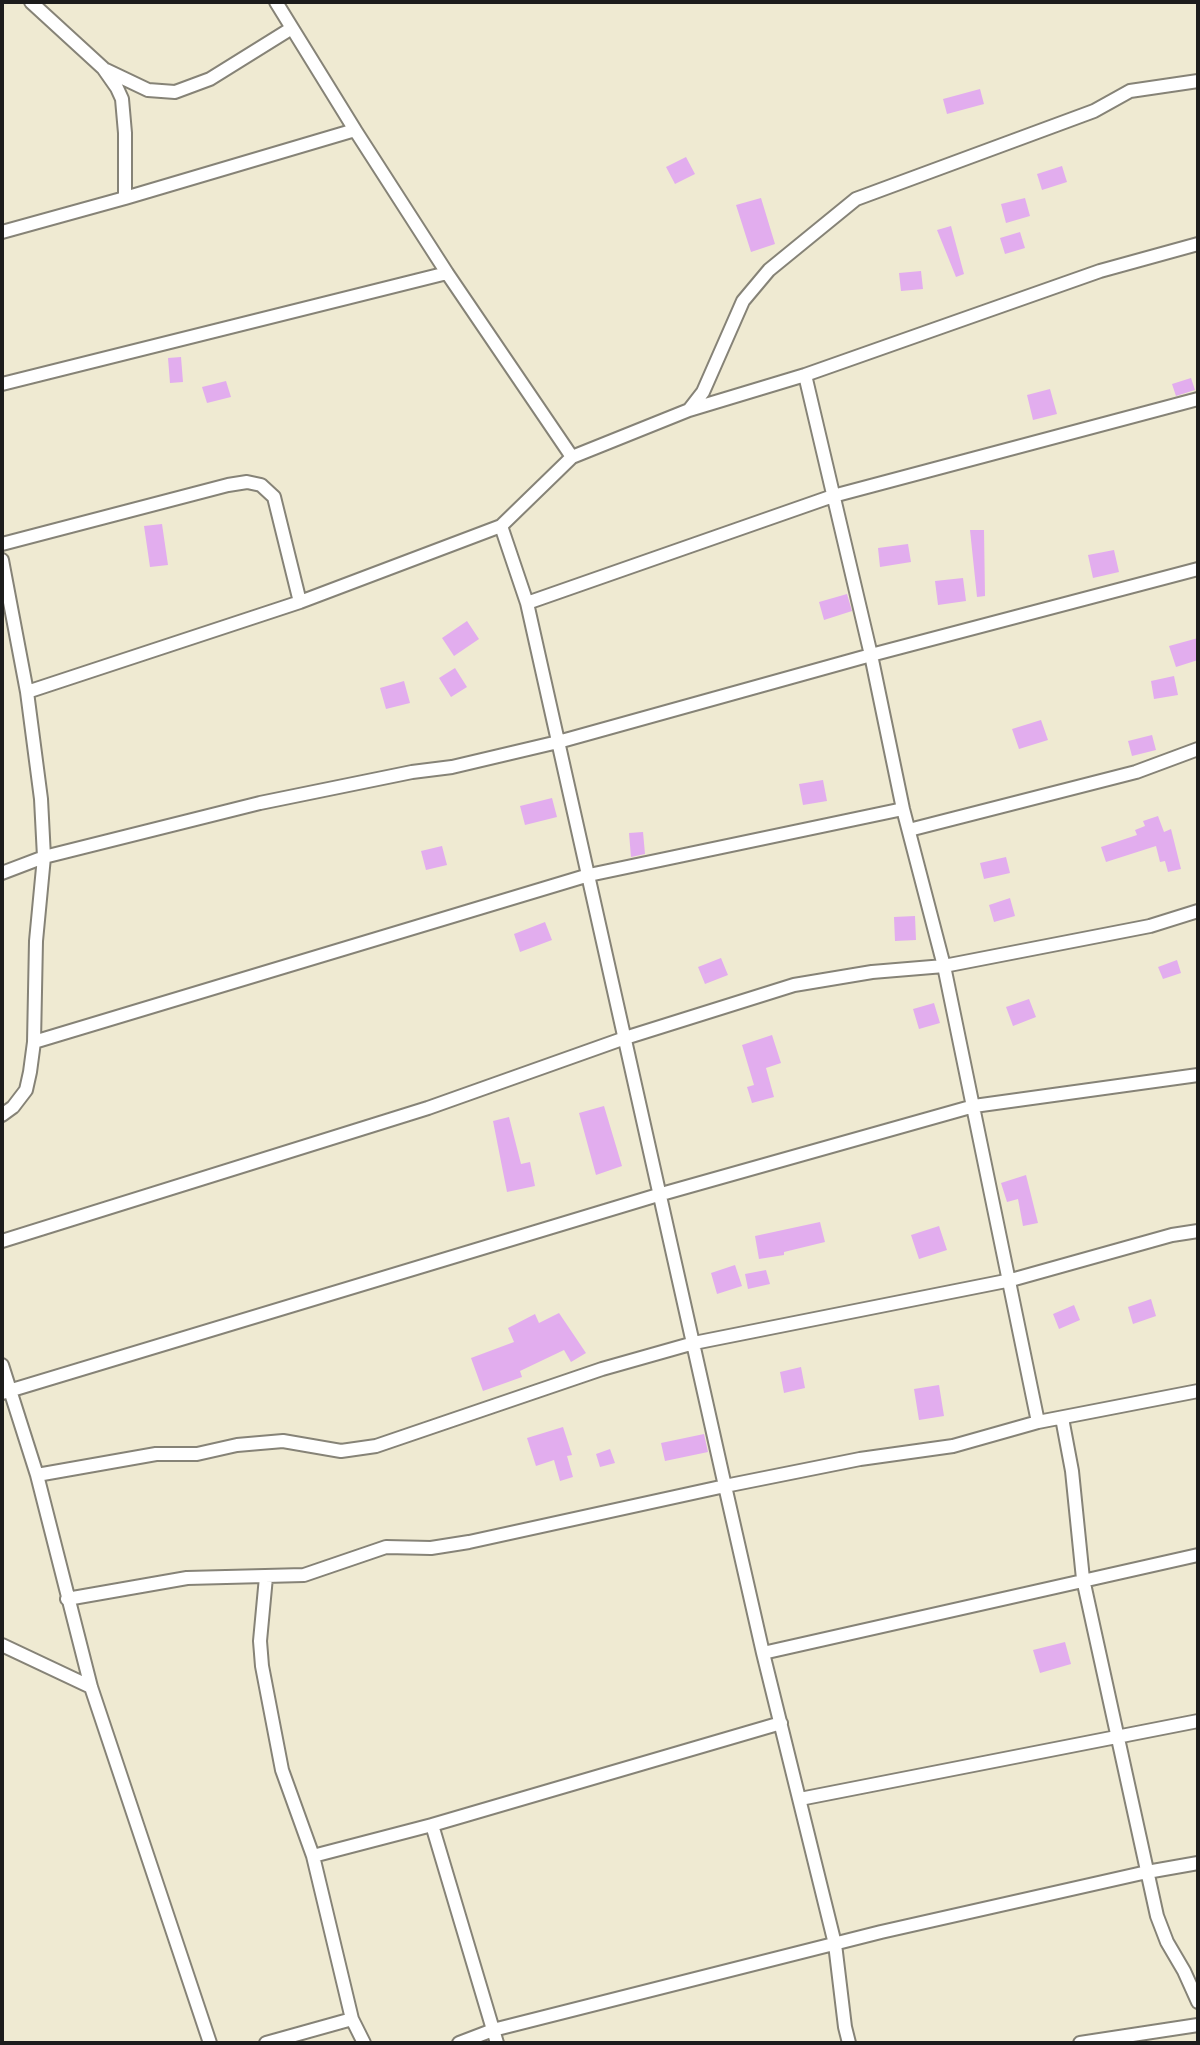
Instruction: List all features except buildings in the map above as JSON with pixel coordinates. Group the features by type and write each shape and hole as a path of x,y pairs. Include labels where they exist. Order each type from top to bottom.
{"street":[{"path":"31,2 103,68 122,99 125,198"},
{"path":"276,2 447,273 572,457"},
{"path":"103,68 148,90 175,92 210,79 292,28"},
{"path":"689,410 703,392 743,301 769,270 856,199 1041,132 1094,111 1130,91 1198,81"},
{"path":"2,232 355,130"},
{"path":"27,692 300,602 501,526 572,457 689,410 805,375 1100,271 1198,244"},
{"path":"2,384 447,273"},
{"path":"805,375 871,655 903,809 944,966 1038,1422"},
{"path":"527,603 833,496 1198,399"},
{"path":"2,544 247,482 261,485 274,497 300,602"},
{"path":"501,526 527,603 763,1653 835,1944 849,2043"},
{"path":"2,560 27,692 41,799 44,857 36,941 34,1042 26,1090 2,1115"},
{"path":"2,873 44,857 260,803 412,772 452,767 558,742 1198,569"},
{"path":"909,830 1136,772 1198,749"},
{"path":"34,1042 589,875 903,809"},
{"path":"2,1241 428,1108 625,1038 794,985 872,972 944,966 1150,926 1198,911"},
{"path":"6,1392 658,1195 974,1106 1198,1075"},
{"path":"37,1475 156,1454 197,1454 237,1445 283,1441 341,1451 376,1446 602,1369 694,1343 1011,1280 1172,1235 1198,1231"},
{"path":"2,1365 6,1392 37,1475 91,1687 210,2043"},
{"path":"67,1599 187,1578 304,1575 386,1547 431,1548 469,1542 860,1459 953,1446 1038,1422 1198,1391"},
{"path":"1062,1418 1072,1471 1083,1579 1157,1916 1198,2002"},
{"path":"763,1653 1198,1555"},
{"path":"266,1577 260,1641 262,1666 282,1770 313,1856 352,2019 364,2043"},
{"path":"2,1645 91,1687"},
{"path":"800,1799 1198,1721"},
{"path":"313,1856 432,1825 781,1723"},
{"path":"432,1825 495,2037"},
{"path":"459,2043 495,2037 835,1944 1198,1863"},
{"path":"266,2043 352,2019"},
{"path":"1080,2043 1198,2025"}]}
